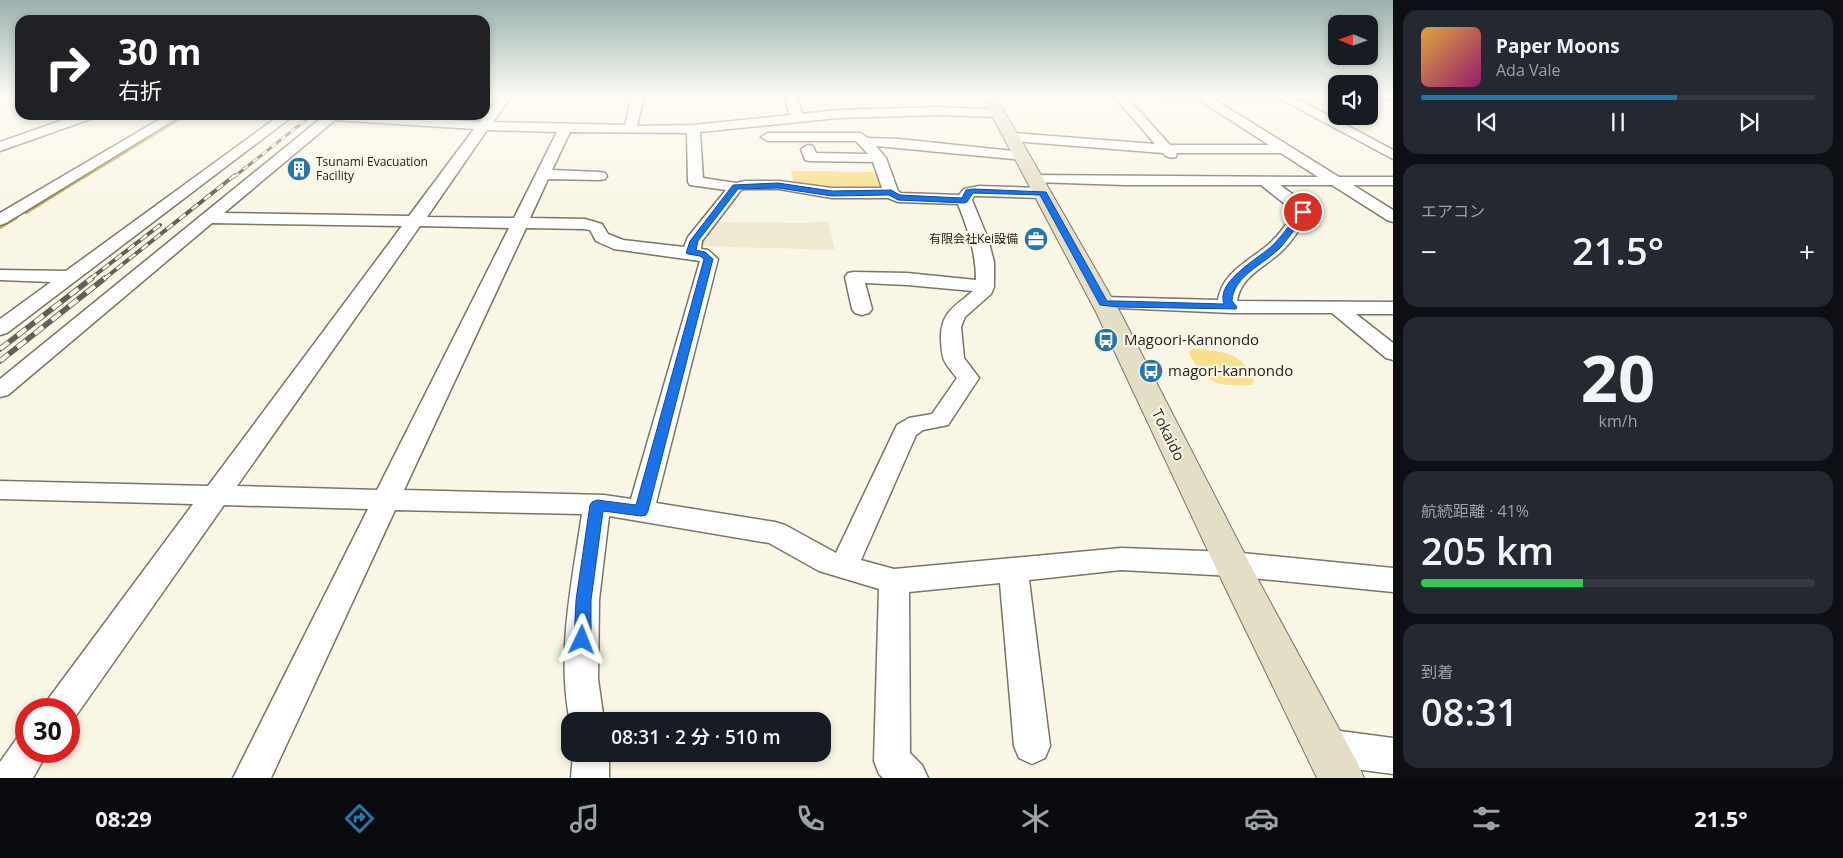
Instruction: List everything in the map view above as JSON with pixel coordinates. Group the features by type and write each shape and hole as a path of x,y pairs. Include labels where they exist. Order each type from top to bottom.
{"main road":[{"name":"Tokaido","path":"1016,145 1103,303 1232,564 1341,778"}],"street":[{"path":"0,147 44,131"},
{"path":"0,220 149,131"},
{"path":"0,329 266,131"},
{"path":"0,390 313,131"},
{"path":"69,698 480,131"},
{"path":"252,778 564,131"},
{"path":"694,131 695,182 736,186 778,185 832,193 891,193 898,197 964,200"},
{"path":"990,131 1016,145 1124,181 1186,172 1264,181 1393,181"},
{"path":"1151,131 1186,172"},
{"path":"1256,131 1393,217"},
{"path":"1349,131 1393,155"},
{"path":"768,138 860,137 880,158 891,193"},
{"path":"864,142 1166,149 1284,149"},
{"path":"964,200 969,192 973,191 1016,145"},
{"path":"808,148 810,157 880,158"},
{"path":"544,174 600,176"},
{"path":"1232,307 1227,302 1232,283 1277,246 1303,212 1300,207 1264,181"},
{"path":"691,253 694,241 736,186"},
{"path":"843,568 906,430 910,426 940,420 968,378 953,359 951,327 958,313 982,294 985,287 985,262 980,239 964,200"},
{"path":"208,218 585,224 596,227 602,237 620,245 702,254 709,259 641,511"},
{"path":"0,275 70,277"},
{"path":"862,309 854,276 985,287"},
{"path":"1103,303 1232,307 1393,308"},
{"path":"1337,308 1393,354"},
{"path":"0,490 597,505 775,533 816,557 843,568 894,581 1121,559 1232,564 1393,580"},
{"path":"586,712 581,680 584,600 597,505"},
{"path":"1013,569 1032,746"},
{"path":"894,581 892,762 909,778"},
{"path":"1325,746 1393,756"},
{"path":"590,778 591,762"},
{"path":"10,778 21,763"}],"shaded area":[{"path":"791,171 877,172 882,189 854,191 794,185"},
{"path":"828,221 835,250 698,246 713,222 803,223"},
{"path":"1193,349 1222,352 1238,359 1250,372 1254,382 1251,385 1230,385 1214,382 1196,366 1189,352"}],"waterway":[{"path":"82,177 157,131"},
{"path":"26,211 84,175"},
{"path":"0,226 15,217"}],"railway":[{"path":"234,177 291,131"},
{"path":"104,279 235,175"},
{"path":"90,279 160,225"},
{"path":"0,349 92,278"},
{"path":"0,361 105,278"}],"place":[{"name":"Tsunami Evacuation Facility","path":"299,169"},
{"name":"有限会社Kei設備","path":"1036,239"},
{"name":"Magoori-Kannondo","path":"1106,340"},
{"name":"magori-kannondo","path":"1151,371"}],"route":[{"path":"582,640 584,600 597,505 641,511 709,259 702,254 691,253 694,241 736,186 778,185 808,191 832,193 856,194 878,192 891,193 898,197 919,199 964,200 967,194 973,191 1043,193 1103,303 1118,304 1232,307 1227,302 1232,283 1242,273 1271,252 1303,212"}]}
